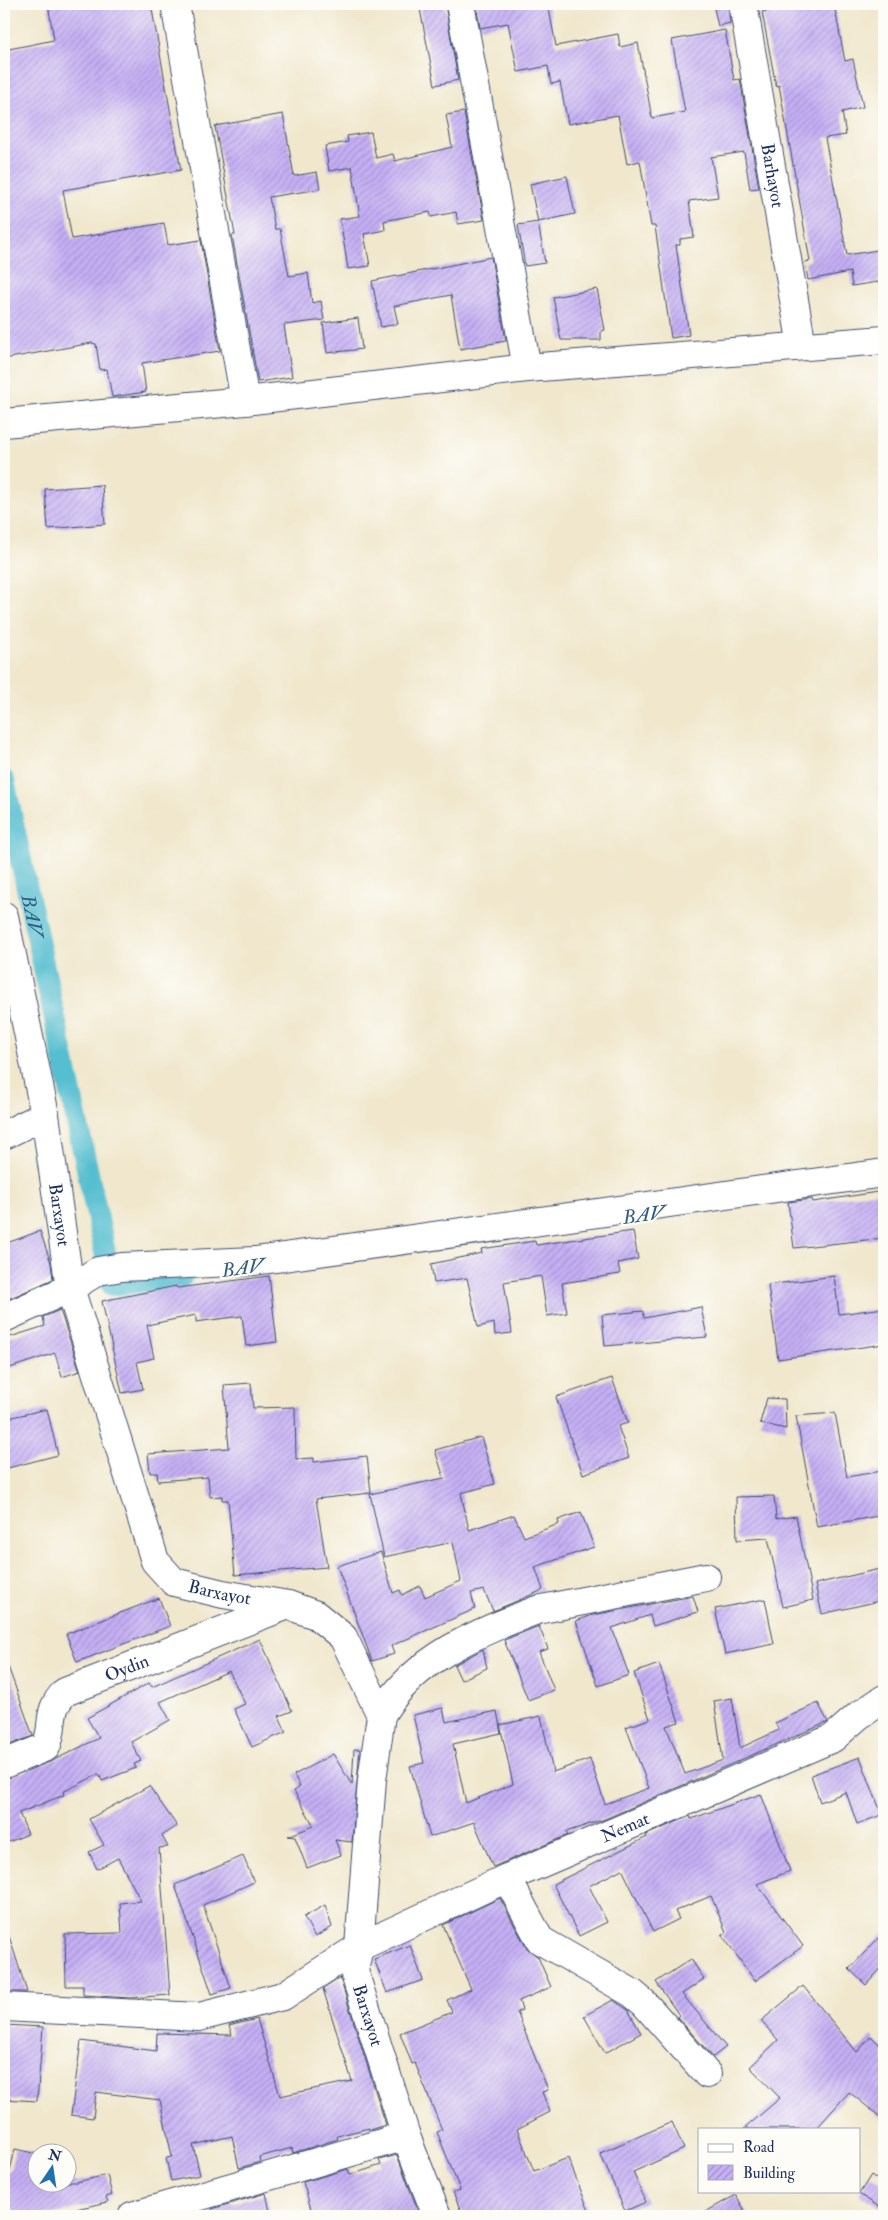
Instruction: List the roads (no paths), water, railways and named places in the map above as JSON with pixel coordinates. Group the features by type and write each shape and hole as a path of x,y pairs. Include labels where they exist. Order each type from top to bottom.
{"street":[{"path":"175,4 245,401"},
{"path":"460,4 527,368"},
{"name":"Barhayot","path":"743,4 802,346"},
{"path":"4,423 245,401 527,368 884,340"},
{"name":"Barxayot","path":"4,916 45,1115 70,1288 155,1561 174,1582 288,1605 316,1615 343,1637 380,1716 372,1780 359,1947 354,1971 406,2136 437,2216"},
{"path":"4,1135 45,1115"},
{"path":"4,1318 110,1269 255,1261 884,1174"},
{"path":"380,1716 393,1695 424,1664 458,1645 518,1617 537,1610 706,1577"},
{"name":"Oydin","path":"4,1764 46,1747 51,1735 51,1716 54,1703 64,1692 288,1605"},
{"name":"Nemat","path":"4,2007 199,2017 283,1996 359,1947 507,1878 833,1738 858,1716 884,1699"},
{"path":"507,1878 540,1940 644,2003 707,2074"},
{"path":"132,2216 406,2136"}],"waterway":[{"name":"BAV","path":"4,781 112,1285 182,1276"}]}
